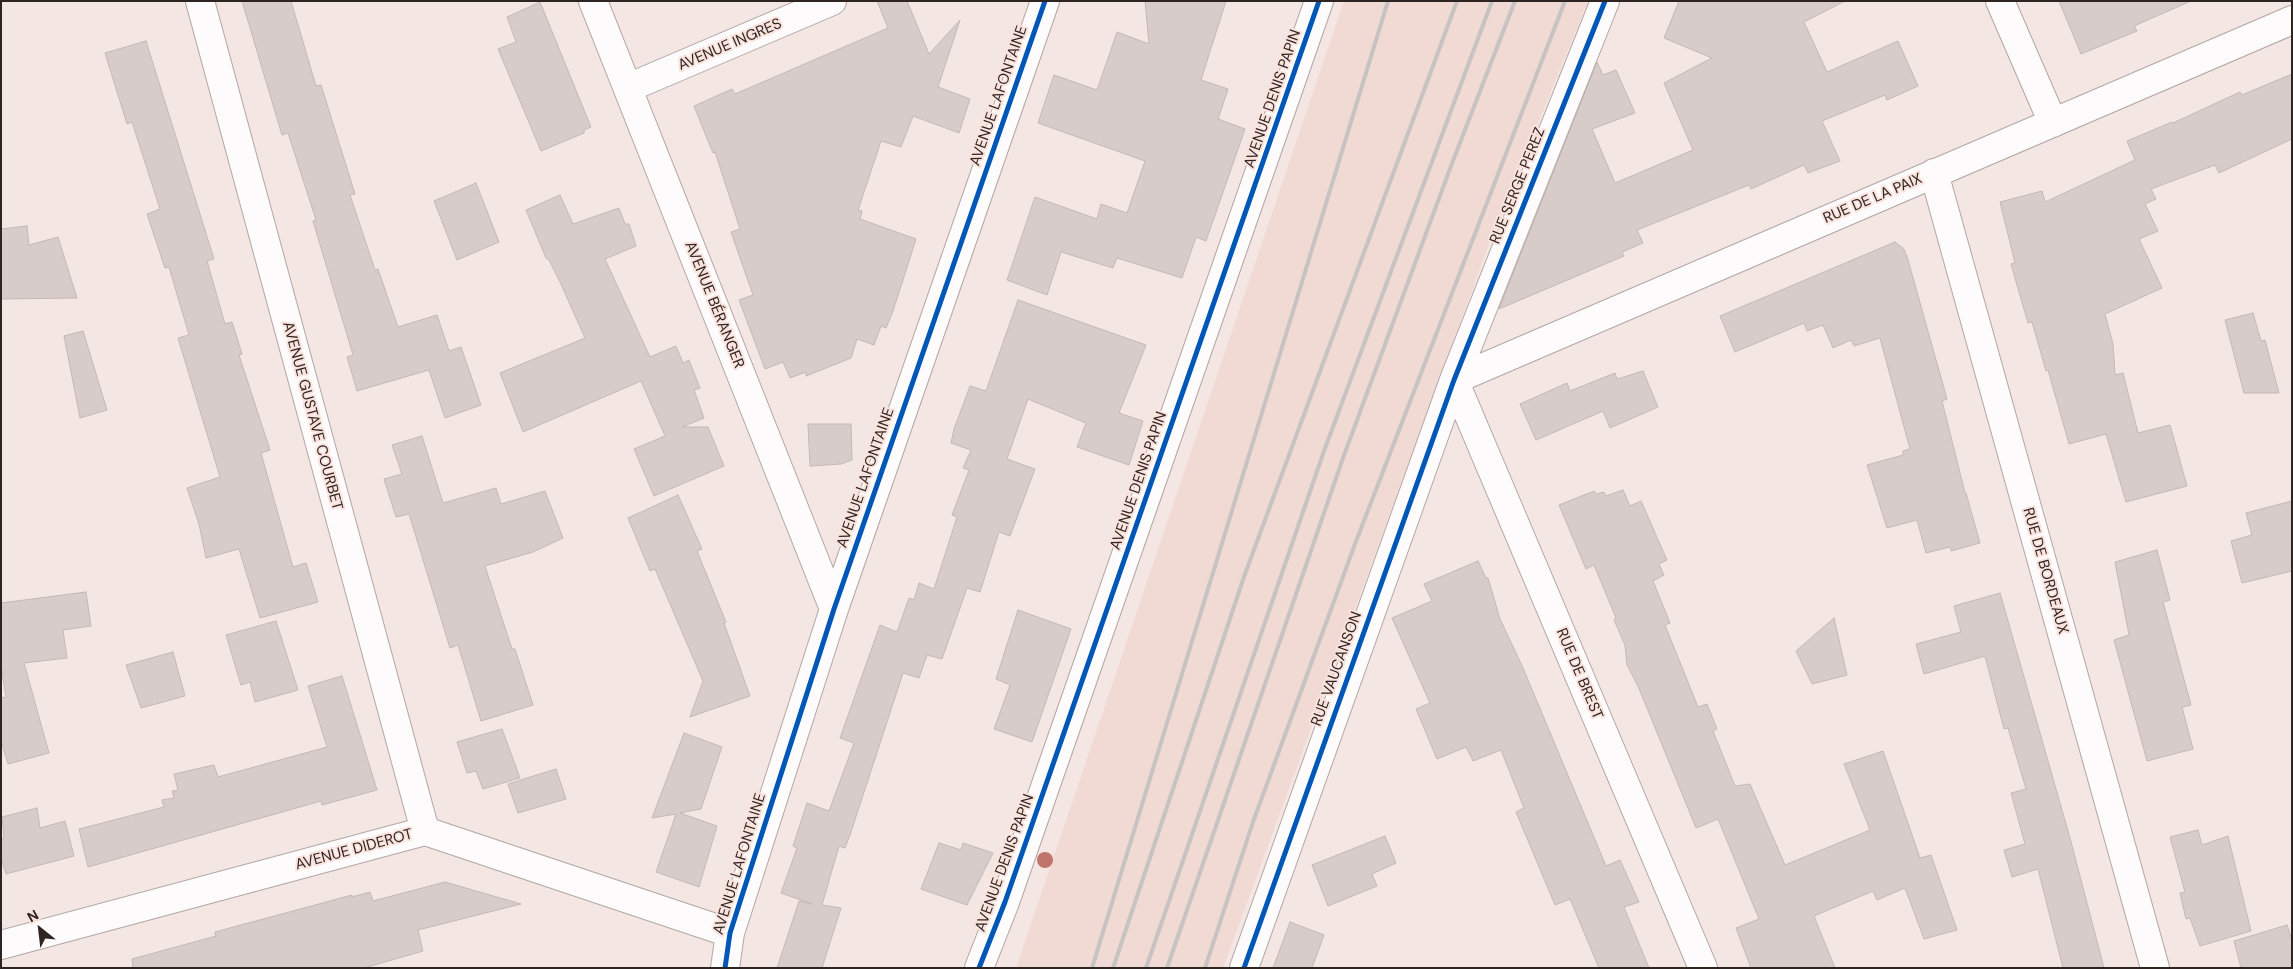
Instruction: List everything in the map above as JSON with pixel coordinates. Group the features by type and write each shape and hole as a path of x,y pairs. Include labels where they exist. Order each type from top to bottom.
{"street":[{"name":"AVENUE GUSTAVE COURBET","path":"200,1 425,831"},
{"name":"AVENUE BÉRANGER","path":"593,1 834,608"},
{"name":"AVENUE INGRES","path":"628,88 832,1"},
{"name":"AVENUE LAFONTAINE","path":"725,968 730,932 834,608 1045,1"},
{"name":"AVENUE DENIS PAPIN","path":"980,968 1319,1"},
{"name":"RUE SERGE PEREZ","path":"1454,380 1605,1"},
{"path":"2000,1 2053,122"},
{"name":"RUE DE LA PAIX","path":"1454,380 2292,20"},
{"name":"RUE DE BORDEAUX","path":"1934,173 2155,968"},
{"name":"RUE VAUCANSON","path":"1244,968 1454,380"},
{"name":"RUE DE BREST","path":"1454,380 1703,968"},
{"name":"AVENUE DIDEROT","path":"1,945 425,831 730,932"}],"shaded area":[{"path":"1344,1 1588,1 1495,228 1223,968 1016,968"}],"building":[{"path":"242,1 291,1 316,86 321,85 355,194 350,195 375,270 378,269 398,327 437,315 449,351 461,347 481,405 445,418 429,370 357,391 347,357 353,355 313,221 316,220 288,133 282,135"},
{"path":"877,1 907,1 929,54 960,20 938,87 970,99 959,133 913,116 901,147 881,141 858,210 862,211 860,219 916,239 886,328 881,326 874,345 857,339 851,358 806,376 806,372 790,378 783,362 765,369 739,300 753,295 731,232 740,229 715,152 713,153 694,106 732,89 735,94 888,28"},
{"path":"1145,1 1226,1 1201,80 1228,89 1218,119 1245,129 1206,241 1196,237 1182,278 1117,258 1113,268 1061,252 1047,295 1007,280 1035,197 1097,219 1101,204 1127,213 1145,161 1038,123 1054,75 1097,90 1117,32 1149,44"},
{"path":"1679,1 1845,1 1804,22 1827,72 1898,41 1918,86 1887,100 1885,95 1822,121 1840,161 1808,173 1804,165 1751,189 1749,185 1637,230 1643,243 1622,252 1624,256 1499,309 1597,62 1603,75 1616,70 1635,113 1592,129 1615,183 1693,150 1664,83 1712,58 1664,38"},
{"path":"2059,1 2191,1 2134,26 2137,31 2081,54"},
{"path":"540,2 591,127 584,130 584,133 541,151 498,49 516,42 507,17"},
{"path":"146,41 214,259 207,261 225,324 232,322 242,354 239,355 270,450 261,453 293,567 306,563 318,602 260,618 239,549 206,558 199,524 187,488 220,477 178,338 189,335 169,267 165,268 147,214 160,209 132,122 127,124 105,53"},
{"path":"2292,74 2292,139 2219,173 2215,165 2151,189 2156,199 2145,204 2158,231 2139,239 2162,288 2105,314 2113,344 2115,375 2123,373 2138,433 2170,425 2187,486 2126,502 2106,434 2069,444 2048,370 2046,371 2032,322 2028,323 2011,264 2015,263 2000,202 2042,191 2045,202 2135,160 2127,141 2173,123 2240,92 2242,95"},
{"path":"476,183 499,242 457,260 434,201"},
{"path":"560,195 573,224 619,208 625,224 629,224 636,246 605,259 650,357 676,346 683,363 689,360 700,388 694,390 704,418 682,427 708,427 724,466 654,496 634,449 665,436 641,381 523,432 500,373 585,338 560,282 549,260 546,258 526,210"},
{"path":"27,226 29,245 58,237 77,298 1,299 1,229"},
{"path":"1895,242 1904,249 1908,260 1947,399 1942,401 1965,493 1980,543 1951,551 1950,547 1926,553 1917,520 1887,528 1867,465 1903,455 1903,451 1910,449 1880,338 1854,346 1851,340 1833,348 1823,325 1807,331 1804,323 1735,352 1720,316"},
{"path":"1018,300 1146,345 1119,413 1143,421 1129,465 1077,447 1086,423 1028,399 1007,459 1035,469 1010,536 999,532 980,592 967,588 942,659 927,655 919,678 903,673 850,835 845,848 839,846 822,905 841,908 822,968 777,968 799,901 812,904 781,893 797,848 793,846 807,803 829,811 854,743 840,738 880,625 897,632 909,598 914,600 919,583 934,589 957,517 952,515 969,470 963,468 971,450 951,443 954,429 970,386 986,391"},
{"path":"2253,313 2261,341 2265,340 2279,393 2244,393 2225,320"},
{"path":"83,331 107,410 80,418 64,336"},
{"path":"1643,371 1658,407 1610,428 1603,411 1536,440 1520,404 1567,383 1570,391 1615,373 1617,379"},
{"path":"808,424 851,424 852,460 841,464 810,466"},
{"path":"422,436 443,503 496,488 501,504 545,491 563,538 533,552 485,566 512,649 515,649 533,705 481,721 458,645 450,648 409,514 396,517 384,479 402,474 392,445"},
{"path":"1623,490 1630,506 1641,501 1667,560 1659,564 1664,575 1653,581 1670,623 1665,625 1698,707 1707,704 1717,729 1713,731 1735,786 1750,784 1785,865 1870,830 1844,764 1883,751 1920,858 1931,855 1957,930 1924,939 1905,888 1877,900 1873,891 1814,916 1835,968 1751,968 1736,928 1759,919 1718,819 1696,828 1638,686 1627,665 1625,645 1594,565 1586,569 1559,505 1594,491 1596,494 1604,492 1606,496"},
{"path":"678,495 702,549 697,551 726,622 724,623 750,696 690,717 703,681 655,569 650,571 628,518"},
{"path":"2292,501 2292,571 2242,583 2231,541 2252,535 2246,513"},
{"path":"2157,550 2170,600 2163,602 2191,705 2182,707 2193,749 2147,761 2114,640 2129,635 2115,562"},
{"path":"1478,561 1486,578 1488,578 1500,619 1523,668 1606,866 1620,860 1639,902 1624,907 1649,968 1599,968 1570,899 1555,905 1516,812 1524,808 1501,750 1473,761 1466,747 1437,759 1416,709 1430,703 1392,618 1432,601 1424,584"},
{"path":"86,592 91,626 63,630 67,658 24,663 49,753 8,764 1,741 1,698 6,697 1,666 1,603"},
{"path":"2000,593 2070,838 2104,968 2063,968 2038,869 2012,877 2004,850 2025,844 2011,793 2026,789 2008,728 2004,729 1985,656 1924,674 1916,644 1961,632 1954,606"},
{"path":"1018,610 1071,629 1032,742 994,729 1010,685 996,679"},
{"path":"1834,618 1847,675 1812,684 1796,651"},
{"path":"276,621 298,690 255,702 250,682 241,685 226,635"},
{"path":"173,652 185,696 141,708 126,665"},
{"path":"342,676 377,790 322,805 321,801 88,867 79,829 164,807 162,800 174,798 172,791 178,790 174,774 214,765 218,777 327,747 308,686"},
{"path":"502,729 520,778 483,789 476,771 467,773 457,742"},
{"path":"684,733 722,747 701,809 680,813 717,826 699,887 656,872 676,814 652,818"},
{"path":"556,769 566,799 518,813 508,784"},
{"path":"37,808 40,828 65,821 74,856 6,874 1,858 1,839 4,838 2,817"},
{"path":"2198,830 2202,845 2228,836 2251,931 2200,946 2190,918 2186,919 2180,893 2185,892 2170,837"},
{"path":"1385,836 1396,863 1372,874 1377,886 1328,906 1312,865"},
{"path":"939,843 961,850 963,843 993,853 967,905 921,889"},
{"path":"445,882 521,904 418,930 423,951 364,968 133,968 132,959 216,936 215,932 352,895 352,897 370,892 373,901"},
{"path":"1290,922 1324,935 1312,968 1273,968"},
{"path":"2287,925 2292,940 2292,968 2241,968 2234,941"}],"railway":[{"path":"1092,968 1388,1"},
{"path":"1113,968 1245,574 1457,1"},
{"path":"1146,968 1324,451 1492,1"},
{"path":"1167,968 1343,458 1451,166 1515,1"},
{"path":"1205,968 1253,822 1355,544 1565,1"}],"cycle path":[{"path":"725,968 730,933 834,609 1045,1"},
{"path":"979,968 1005,902 1319,1"},
{"path":"1244,968 1454,380 1605,1"}]}
